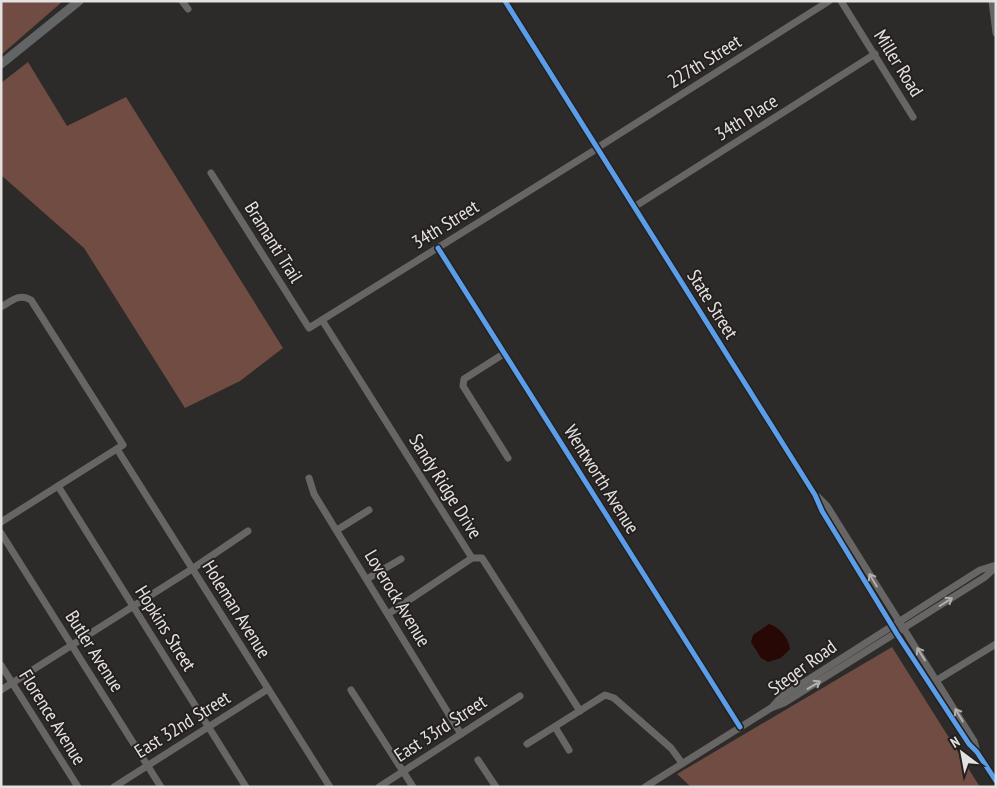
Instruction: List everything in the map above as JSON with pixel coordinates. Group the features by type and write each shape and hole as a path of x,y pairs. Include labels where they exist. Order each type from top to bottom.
{"main road":[{"path":"1,64 79,1"}],"street":[{"path":"182,1 188,9"},
{"name":"State Street","path":"505,1 815,495 822,511 897,634 969,744 978,752"},
{"name":"227th Street","path":"597,148 829,1"},
{"name":"Miller Road","path":"841,1 914,118"},
{"path":"992,1 996,33"},
{"name":"34th Place","path":"634,207 875,54"},
{"name":"34th Street","path":"309,328 597,148"},
{"name":"Bramanti Trail","path":"211,173 309,328"},
{"name":"Wentworth Avenue","path":"438,248 740,727"},
{"name":"Holeman Avenue","path":"1,307 17,297 22,296 31,300 192,569 330,787"},
{"name":"Sandy Ridge Drive","path":"322,320 472,558 482,558 580,711"},
{"path":"505,353 464,380 463,386 508,458"},
{"path":"1,522 120,447"},
{"name":"Loverock Avenue","path":"309,478 314,494 461,734"},
{"name":"Hopkins Street","path":"58,486 246,787"},
{"name":"State Street","path":"815,495 827,506 905,628 974,741 978,752"},
{"path":"337,530 369,510"},
{"path":"1,690 192,569 248,531"},
{"name":"Butler Avenue","path":"1,533 162,787"},
{"path":"388,614 472,558"},
{"path":"367,579 401,559"},
{"name":"Steger Road","path":"771,708 781,697 980,570 996,566"},
{"name":"Steger Road","path":"771,708 784,703 897,634 985,577 996,566"},
{"path":"937,680 996,644"},
{"name":"Florence Avenue","path":"1,664 78,787"},
{"name":"East 32nd Street","path":"114,787 268,689"},
{"path":"351,690 413,787"},
{"path":"527,744 605,695 614,698 671,748 682,763"},
{"name":"East 33rd Street","path":"379,787 520,696"},
{"path":"645,787 771,708"},
{"path":"555,727 569,750"},
{"path":"978,752 996,781"},
{"path":"478,760 496,787"}],"shaded area":[{"path":"1,1 63,1 1,55"},
{"path":"28,62 67,126 126,97 283,348 240,381 185,408 84,248 1,175 1,83"},
{"path":"769,624 783,634 788,641 790,649 781,658 768,662 761,658 751,642 753,635"},
{"path":"892,647 980,787 691,787 677,774"}],"cycle path":[{"path":"505,1 815,495 822,511 897,634 969,744 977,752 996,781"},
{"path":"438,248 740,727"}]}
